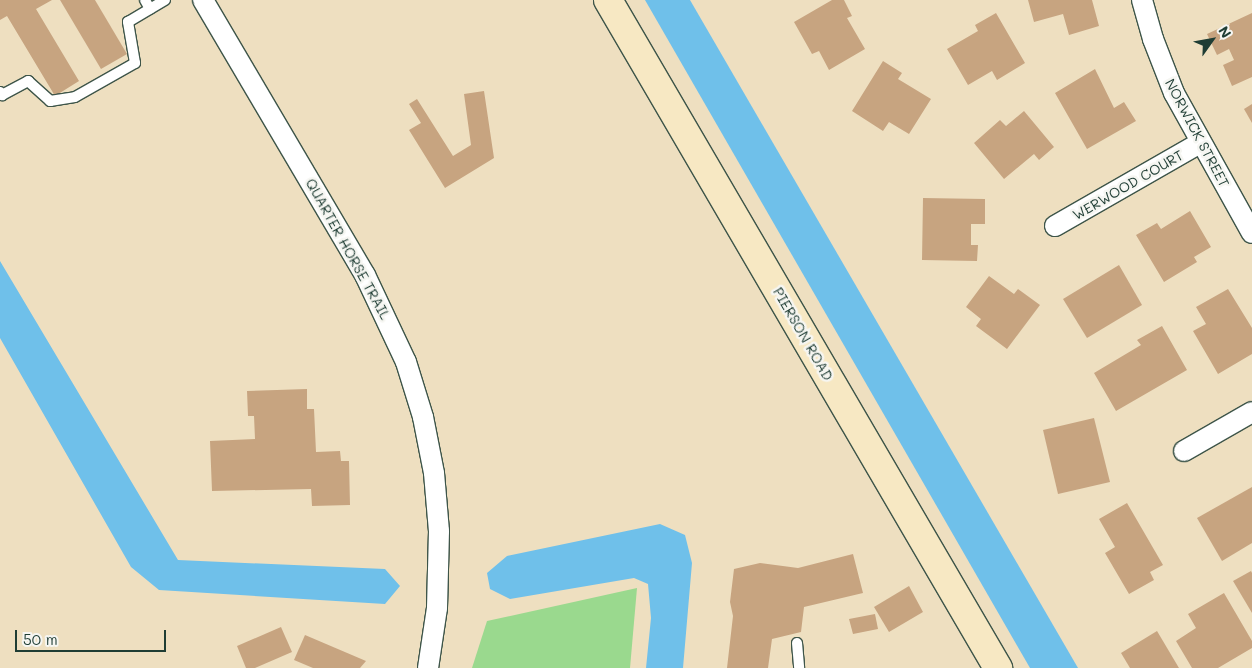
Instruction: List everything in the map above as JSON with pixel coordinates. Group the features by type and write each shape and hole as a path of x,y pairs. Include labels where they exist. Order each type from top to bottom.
{"street":[{"name":"QUARTER HORSE TRAIL","path":"203,0 365,275 406,362 423,417 432,464 440,531 437,608 428,668"},
{"name":"PIERSON ROAD","path":"608,0 998,668"},
{"name":"NORWICK STREET","path":"1142,0 1153,39 1174,93 1200,143 1252,233"},
{"name":"WERWOOD COURT","path":"1055,226 1200,143"},
{"path":"1184,451 1252,412"}],"lane":[{"path":"0,92 2,95 28,81 50,101 75,97 135,63 128,22 148,4 165,0"},
{"path":"797,643 799,668"}],"green space":[{"path":"637,588 630,668 472,668 487,621"}],"water":[{"path":"645,0 690,0 1078,668 1030,668"},
{"path":"0,261 178,560 385,569 400,586 385,604 159,590 131,567 0,338"},
{"path":"660,524 685,535 692,563 683,668 646,668 651,618 648,584 634,578 510,599 490,589 487,573 507,556"}],"building":[{"path":"0,0 52,0 36,9 79,81 55,96 7,16 0,20"},
{"path":"60,0 95,0 127,54 101,69"},
{"path":"832,0 844,0 852,16 847,18 865,49 829,70 819,51 812,54 794,22"},
{"path":"1028,0 1092,0 1099,26 1069,35 1063,14 1034,22"},
{"path":"996,13 1025,63 997,80 992,71 968,85 947,49 978,31 975,25"},
{"path":"1252,13 1252,77 1232,86 1223,65 1234,60 1229,49 1217,55 1207,34"},
{"path":"883,61 902,73 898,79 931,99 909,134 889,122 883,131 852,111"},
{"path":"1095,69 1114,108 1124,102 1136,121 1087,149 1055,93"},
{"path":"484,91 494,158 445,188 409,130 421,123 409,104 417,99 453,156 471,145 464,94"},
{"path":"1252,104 1252,123 1244,109"},
{"path":"1024,111 1054,147 1039,160 1034,154 1004,179 974,143 1000,120 1006,126"},
{"path":"923,198 985,199 985,224 971,224 971,245 978,245 977,261 922,260"},
{"path":"1190,211 1211,247 1194,257 1197,262 1164,282 1136,235 1157,223 1161,229"},
{"path":"1119,265 1142,305 1087,338 1063,299"},
{"path":"989,276 1014,294 1018,289 1040,305 1007,349 976,326 981,319 966,307"},
{"path":"1228,289 1252,328 1252,354 1218,374 1193,331 1206,324 1196,307"},
{"path":"1162,326 1187,370 1116,411 1094,373 1141,345 1137,340"},
{"path":"307,389 307,409 314,409 316,452 340,451 341,461 349,461 350,505 312,506 311,489 212,491 210,441 255,439 254,416 248,416 247,391"},
{"path":"1094,418 1110,482 1058,494 1043,430"},
{"path":"1252,487 1252,543 1222,561 1197,518"},
{"path":"1127,503 1163,565 1150,572 1154,580 1129,594 1105,553 1115,547 1099,519"},
{"path":"853,554 863,593 804,607 801,632 772,639 768,668 727,668 733,616 730,602 734,569 760,563 798,568"},
{"path":"1251,571 1252,573 1252,613 1233,581"},
{"path":"909,586 923,612 889,632 874,607"},
{"path":"1224,593 1252,641 1252,648 1218,668 1192,668 1176,641 1196,628 1188,614"},
{"path":"875,614 878,629 853,634 849,619"},
{"path":"281,627 292,652 255,668 246,668 237,646"},
{"path":"1157,631 1179,668 1130,668 1121,653"},
{"path":"305,635 366,661 360,668 313,668 294,660"}]}
